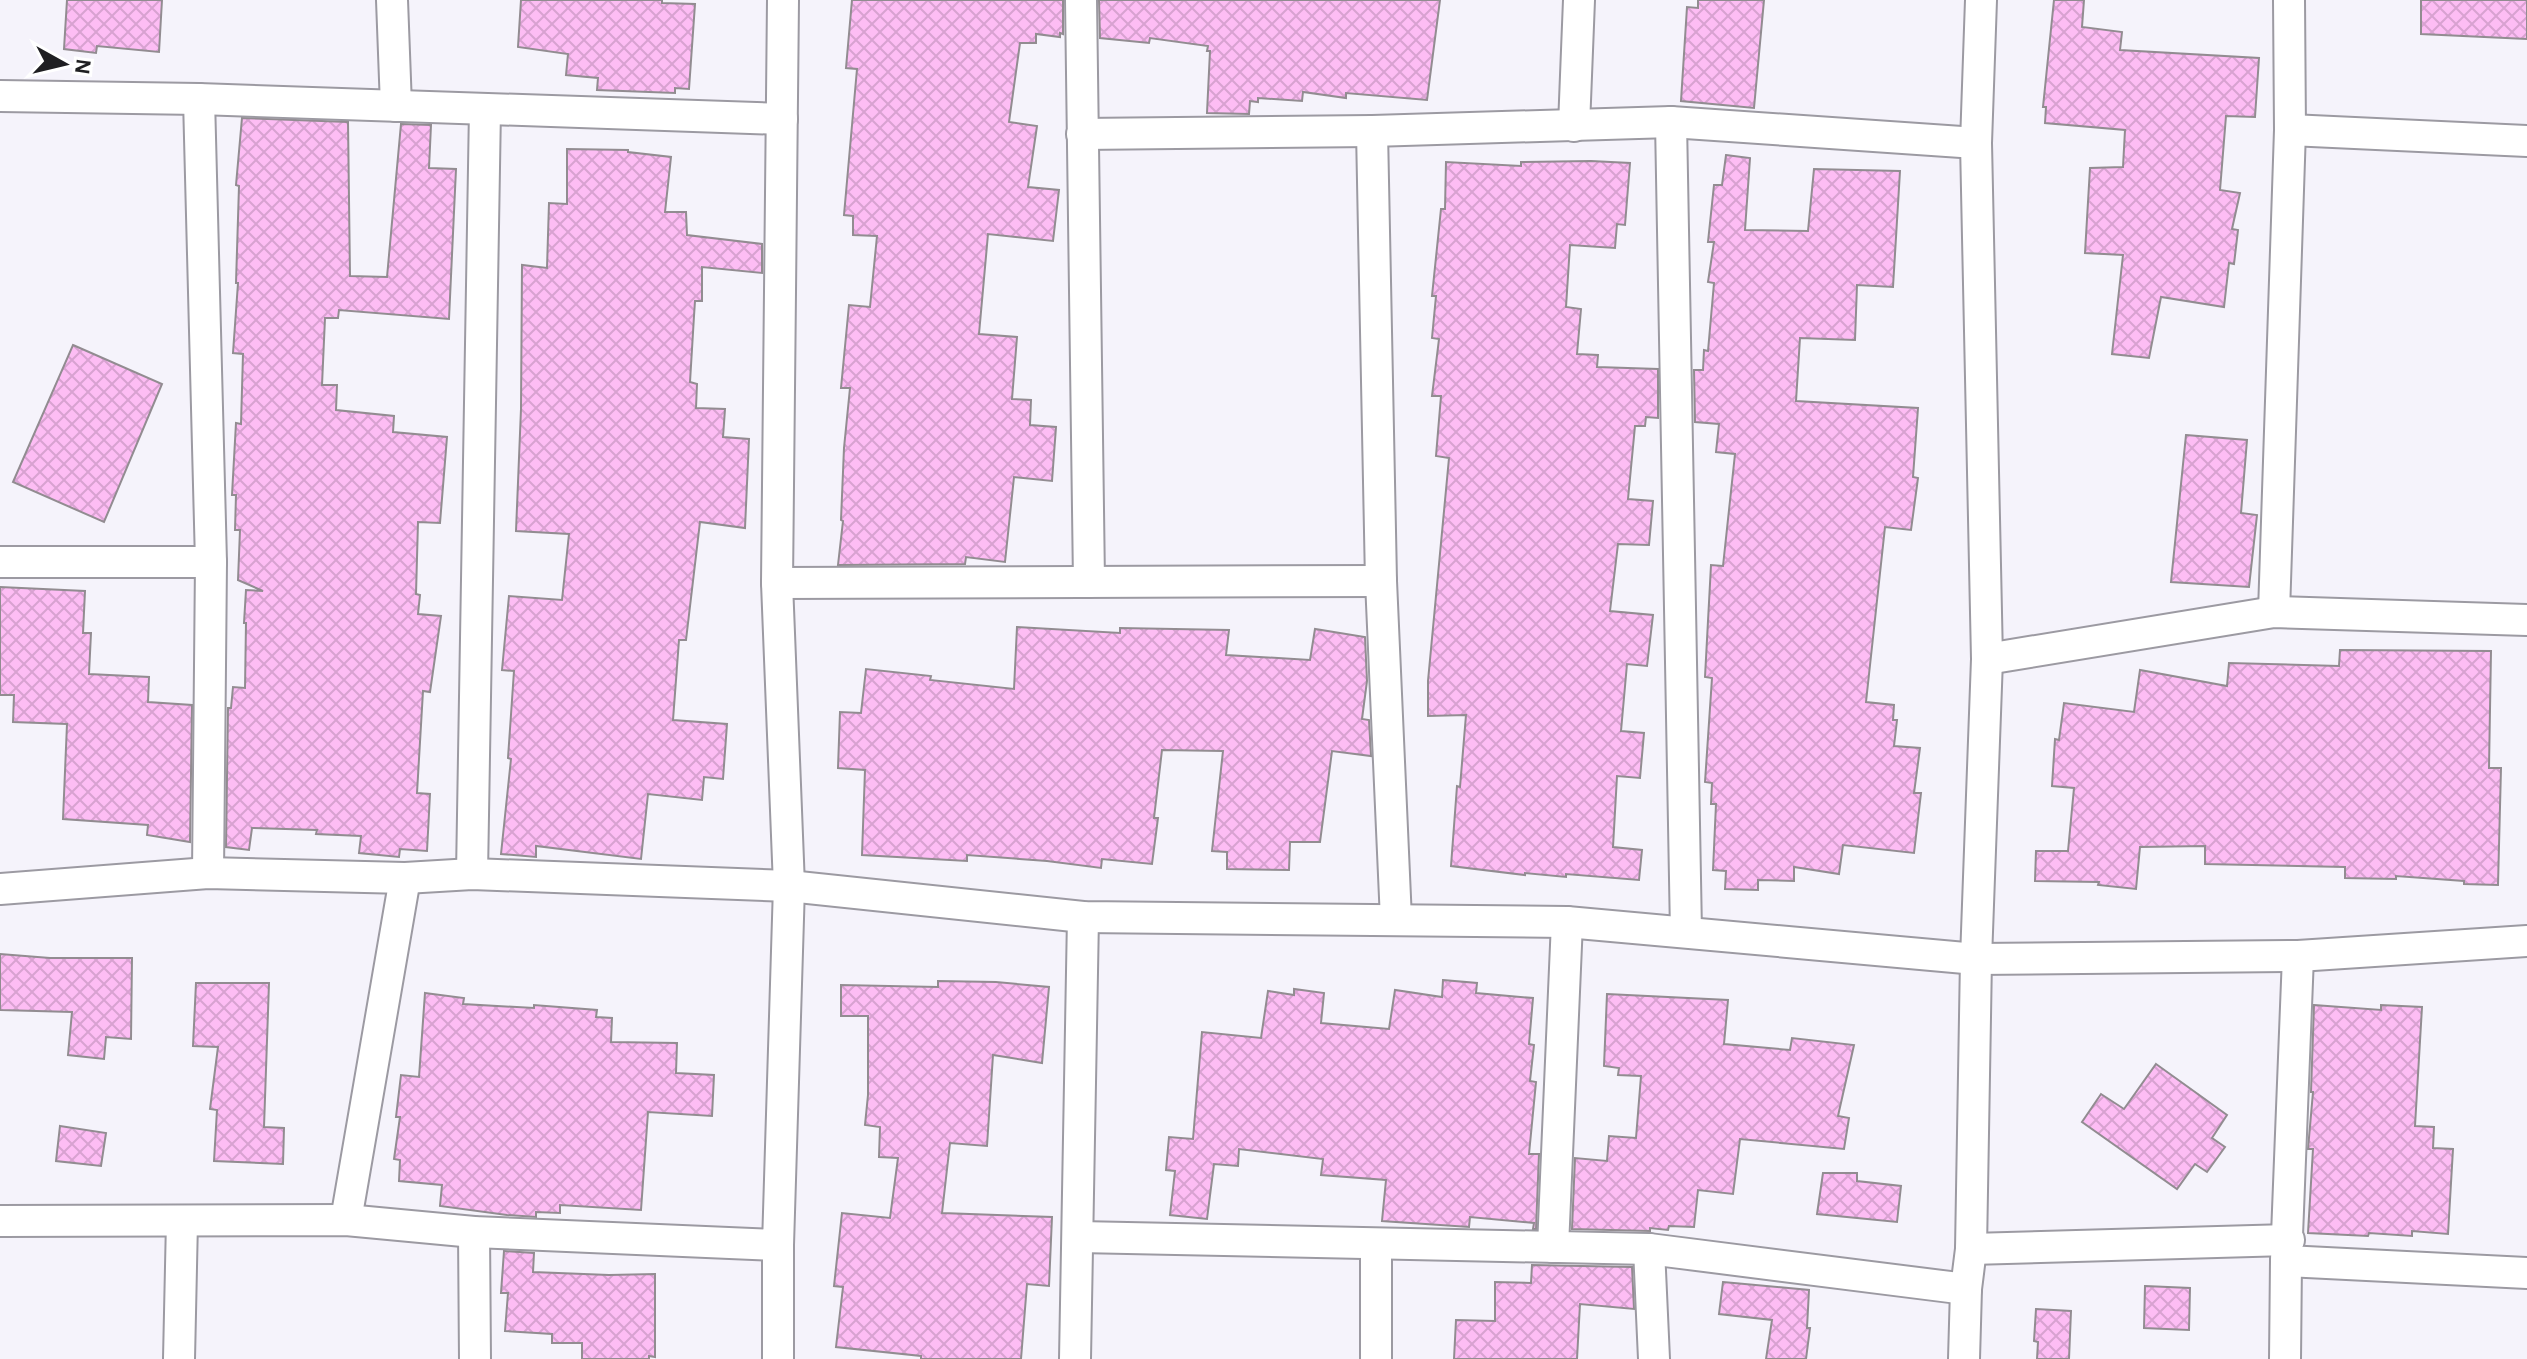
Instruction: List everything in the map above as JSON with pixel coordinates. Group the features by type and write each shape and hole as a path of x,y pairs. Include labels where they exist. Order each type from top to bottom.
{"street":[{"path":"392,0 396,106"},
{"path":"778,1359 778,1245 789,886 777,583 783,0"},
{"path":"1081,0 1089,582"},
{"path":"1574,126 1579,0"},
{"path":"1964,1359 1966,1289 1971,1249 1976,959 1987,659 1976,143 1981,0"},
{"path":"2274,612 2290,130 2289,0"},
{"path":"0,96 199,99 782,119"},
{"path":"199,99 211,562 208,873"},
{"path":"472,874 485,109"},
{"path":"1082,134 1372,131 1671,122 1976,143"},
{"path":"1671,122 1686,932"},
{"path":"2290,130 2527,141"},
{"path":"1372,131 1381,581 1396,920"},
{"path":"0,562 211,562"},
{"path":"777,583 1381,581"},
{"path":"1987,659 2274,612 2527,620"},
{"path":"0,889 208,873 405,878 472,874 789,886 1083,917 1567,922 1976,959 2298,956 2527,941"},
{"path":"346,1220 405,878"},
{"path":"1075,1359 1083,917"},
{"path":"1553,1247 1567,922"},
{"path":"2285,1359 2298,956"},
{"path":"0,1221 346,1220 474,1232 778,1245"},
{"path":"179,1359 182,1221"},
{"path":"474,1232 475,1359"},
{"path":"1079,1237 1649,1249 1966,1289"},
{"path":"1376,1244 1376,1359"},
{"path":"1649,1249 1654,1359"},
{"path":"1971,1249 2287,1251 2527,1273"}],"building":[{"path":"67,0 162,0 159,52 97,46 96,53 64,49"},
{"path":"521,0 662,0 662,3 695,4 689,89 675,88 675,93 597,90 598,78 566,75 568,54 518,47"},
{"path":"852,0 1063,0 1063,34 1060,33 1060,37 1036,34 1036,43 1020,43 1009,122 1037,126 1028,187 1059,190 1053,241 988,234 979,334 1017,337 1012,399 1031,400 1030,425 1056,427 1052,481 1014,477 1005,562 966,557 965,564 838,565 850,388 841,388 849,305 870,307 877,236 853,235 853,216 844,215 857,69 846,68"},
{"path":"1099,0 1440,0 1427,100 1346,93 1346,98 1303,92 1302,101 1258,98 1258,102 1250,101 1249,114 1207,113 1208,46 1150,38 1149,43 1100,38"},
{"path":"1698,0 1764,0 1754,108 1681,101 1687,7 1698,8"},
{"path":"2054,0 2084,0 2082,27 2122,32 2120,50 2259,58 2255,117 2226,116 2220,190 2240,193 2232,229 2238,230 2234,264 2229,263 2224,307 2161,297 2149,358 2112,354 2123,255 2085,253 2090,168 2123,167 2125,130 2045,123 2046,107 2043,107"},
{"path":"2421,0 2527,0 2527,39 2421,34"},
{"path":"242,118 348,122 350,276 387,277 401,124 431,125 429,168 456,169 449,319 339,310 338,318 325,318 322,385 337,385 336,410 394,416 393,432 447,437 440,523 418,522 418,614 441,616 430,692 423,691 417,793 430,794 427,851 400,849 399,857 359,853 361,836 316,834 317,830 252,828 249,850 226,847 228,708 231,708 233,687 245,688 246,590 263,591 238,580 240,530 235,530 236,495 232,495 236,423 241,424 243,354 233,353 238,283 239,186 236,185"},
{"path":"567,149 628,150 671,157 665,212 686,212 687,235 762,244 762,273 702,267 702,301 695,301 690,382 697,384 696,408 725,409 723,437 749,439 745,528 700,522 686,640 679,640 673,720 727,724 723,779 704,777 702,800 648,794 641,859 536,846 536,857 501,854 511,759 508,758 514,671 502,670 509,596 562,600 569,534 516,531 522,265 547,268 549,203 567,204"},
{"path":"1726,155 1750,158 1745,230 1808,231 1814,169 1900,171 1893,287 1857,285 1855,340 1800,338 1796,401 1918,408 1913,477 1918,478 1911,530 1885,527 1866,702 1894,705 1893,720 1897,720 1894,746 1920,748 1914,793 1921,793 1914,853 1843,845 1839,874 1794,867 1794,881 1758,880 1758,890 1725,889 1726,871 1713,870 1716,804 1711,804 1712,783 1705,782 1712,678 1705,677 1711,565 1723,566 1735,454 1716,452 1719,424 1695,422 1694,370 1703,370 1704,350 1708,351 1714,283 1708,282 1714,242 1708,242 1714,185 1722,185"},
{"path":"1446,162 1521,166 1521,162 1630,163 1625,225 1617,224 1615,248 1570,245 1566,307 1581,309 1577,354 1598,355 1597,367 1658,369 1658,418 1646,417 1645,426 1635,426 1628,499 1653,501 1649,545 1618,544 1610,611 1653,615 1647,666 1627,664 1621,731 1644,733 1640,778 1617,776 1613,847 1642,850 1639,880 1566,874 1566,877 1525,875 1451,866 1466,715 1428,716 1428,681 1449,458 1436,456 1441,396 1432,396 1439,339 1432,338 1436,296 1432,296 1441,209 1445,209"},
{"path":"73,345 162,384 104,522 13,482"},
{"path":"2186,435 2247,440 2241,513 2257,515 2249,587 2171,582"},
{"path":"0,587 85,591 83,633 91,633 89,674 149,677 148,702 192,705 190,842 147,835 148,825 63,819 67,724 13,722 14,695 0,695"},
{"path":"1017,627 1120,633 1120,628 1229,630 1226,655 1310,660 1315,629 1365,637 1367,681 1362,719 1369,720 1371,756 1332,751 1320,842 1290,842 1289,870 1227,869 1227,852 1212,851 1223,751 1162,750 1152,864 1102,859 1101,868 967,855 967,861 862,855 865,770 838,768 840,712 861,713 866,669 1014,689"},
{"path":"2340,650 2491,651 2489,768 2501,768 2498,885 2396,876 2396,879 2345,878 2345,867 2205,864 2205,846 2140,847 2136,889 2098,885 2099,882 2035,881 2036,851 2068,851 2074,788 2052,786 2055,739 2059,740 2064,703 2134,712 2140,670 2227,686 2229,663 2339,666"},
{"path":"0,954 50,958 132,958 131,1039 106,1037 104,1059 68,1055 72,1012 0,1010"},
{"path":"1443,980 1477,983 1476,993 1533,998 1529,1044 1534,1045 1530,1081 1536,1082 1529,1154 1539,1154 1536,1229 1533,1229 1534,1223 1470,1217 1469,1227 1382,1221 1386,1180 1321,1175 1323,1159 1239,1149 1238,1166 1214,1164 1207,1219 1170,1215 1175,1171 1166,1170 1169,1137 1193,1139 1202,1032 1261,1038 1268,991 1294,995 1294,989 1324,993 1321,1023 1389,1029 1395,990 1442,997"},
{"path":"938,981 1049,987 1042,1063 993,1055 987,1146 950,1143 942,1213 1052,1217 1049,1286 1027,1284 1021,1359 921,1359 921,1356 836,1347 843,1287 834,1286 842,1213 890,1218 898,1158 879,1157 880,1127 865,1125 868,1016 841,1016 841,985 938,987"},
{"path":"196,983 269,983 264,1127 284,1128 283,1164 214,1161 217,1110 210,1109 218,1047 193,1046"},
{"path":"425,993 464,998 463,1004 597,1010 596,1017 612,1018 611,1042 677,1043 676,1073 714,1075 712,1116 648,1112 641,1210 560,1205 560,1213 536,1212 536,1217 440,1206 442,1185 399,1181 400,1160 394,1159 400,1117 396,1117 401,1075 419,1077"},
{"path":"1607,994 1728,1000 1724,1044 1790,1050 1792,1038 1854,1045 1838,1116 1849,1118 1844,1149 1740,1139 1733,1194 1698,1190 1694,1227 1669,1226 1668,1230 1650,1228 1650,1231 1572,1229 1575,1158 1607,1161 1609,1136 1636,1138 1641,1076 1618,1075 1619,1068 1604,1066"},
{"path":"2314,1005 2381,1010 2381,1005 2422,1007 2415,1126 2434,1127 2433,1148 2453,1149 2448,1234 2412,1231 2412,1236 2308,1233 2313,1149 2308,1149 2313,1092"},
{"path":"2156,1064 2227,1115 2212,1138 2225,1147 2207,1172 2195,1164 2177,1189 2082,1122 2101,1094 2124,1109"},
{"path":"60,1126 106,1133 101,1166 56,1161"},
{"path":"1823,1173 1857,1173 1857,1181 1901,1186 1897,1222 1817,1214"},
{"path":"504,1251 534,1253 533,1272 655,1274 655,1357 582,1359 582,1343 552,1343 552,1334 505,1331 508,1293 501,1293"},
{"path":"1532,1265 1632,1267 1634,1309 1580,1304 1577,1359 1454,1359 1456,1320 1495,1321 1495,1282 1531,1283"},
{"path":"1723,1282 1809,1290 1807,1328 1810,1328 1806,1359 1766,1359 1772,1320 1719,1314"},
{"path":"2145,1286 2190,1288 2189,1330 2144,1328"},
{"path":"2036,1309 2071,1311 2069,1359 2037,1359 2038,1342 2034,1341"}]}
